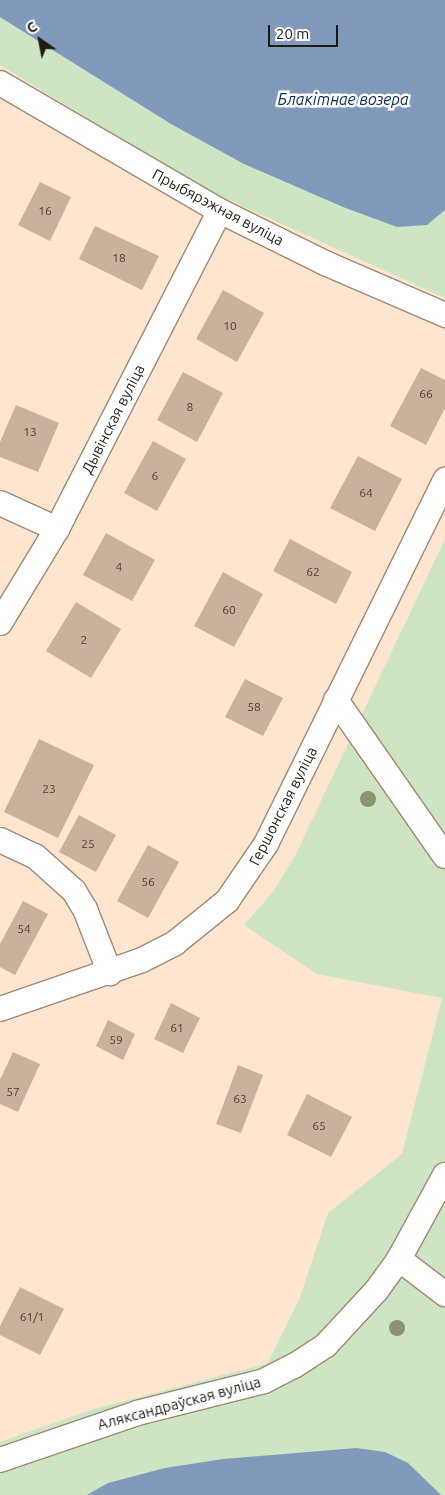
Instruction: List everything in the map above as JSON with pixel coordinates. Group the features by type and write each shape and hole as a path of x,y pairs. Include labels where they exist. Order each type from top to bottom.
{"street":[{"name":"Прыбярэжная вуліца","path":"0,83 220,211 325,263 445,316"},
{"name":"Дывінская вуліца","path":"0,623 57,530 220,211"},
{"name":"Гершонская вуліца","path":"0,1009 110,973 175,942 215,912 248,875 445,480"},
{"path":"0,503 57,530"},
{"path":"336,700 445,856"},
{"path":"0,840 35,856 74,891 85,909 110,973"},
{"name":"Аляксандраўская вуліца","path":"0,1460 128,1416 264,1381 294,1366 352,1320 399,1259 445,1175"},
{"path":"399,1259 445,1294"}],"green space":[{"name":"Блакітнае возера","path":"0,0 445,0 445,298 198,186 0,65"},
{"path":"445,539 445,1495 0,1495 0,1442 94,1409 268,1363 299,1300 328,1213 402,1154 442,998 317,974 244,925 272,893 295,856"}],"water":[{"name":"Блакітнае возера","path":"0,0 445,0 445,210 427,225 397,227 343,207 244,164 171,124 0,17"},
{"path":"356,1448 385,1452 408,1463 441,1495 87,1495 108,1483 165,1468 223,1459"}],"building":[{"path":"40,182 71,197 50,241 18,225"},
{"path":"95,226 159,256 142,290 79,259"},
{"path":"223,290 264,313 237,362 196,339"},
{"path":"421,368 445,380 445,408 426,445 390,426"},
{"path":"183,372 223,393 197,442 157,420"},
{"path":"16,405 59,423 38,472 0,457 0,442"},
{"path":"153,441 186,459 157,511 124,493"},
{"path":"358,456 402,479 375,531 330,508"},
{"path":"106,533 155,560 132,601 83,575"},
{"path":"290,539 352,572 336,604 273,571"},
{"path":"223,572 263,594 234,647 194,626"},
{"path":"76,602 121,629 91,678 46,651"},
{"path":"245,679 283,698 263,736 225,717"},
{"path":"39,739 94,765 58,838 4,812"},
{"path":"79,815 116,835 96,872 59,852"},
{"path":"148,845 179,862 148,918 117,901"},
{"path":"23,901 48,914 15,975 0,967 0,944"},
{"path":"171,1003 200,1018 183,1053 154,1039"},
{"path":"108,1020 135,1034 123,1060 96,1046"},
{"path":"13,1052 40,1064 18,1112 0,1104 0,1080"},
{"path":"238,1065 263,1075 241,1133 216,1124"},
{"path":"307,1094 352,1117 331,1157 287,1135"},
{"path":"20,1287 64,1309 40,1355 0,1335 0,1326"}]}
